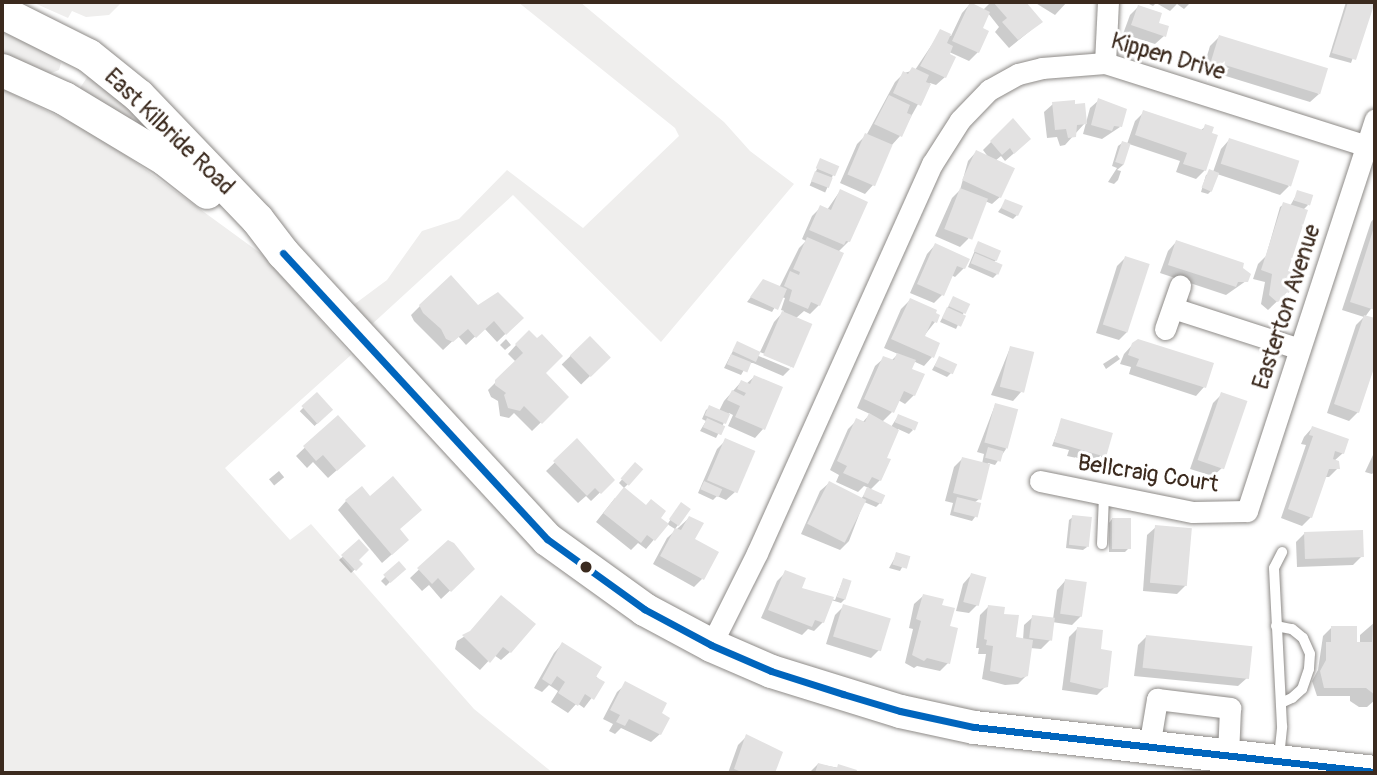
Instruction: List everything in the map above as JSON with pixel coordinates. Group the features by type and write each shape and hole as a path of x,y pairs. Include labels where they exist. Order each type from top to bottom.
{"main road":[{"name":"East Kilbride Road","path":"2,12 88,55 138,95 257,219 283,253 547,539 645,609 711,645 771,671 900,711 974,727 1228,756 1275,766 1375,772"},
{"path":"64,97 71,76 88,55"},
{"name":"East Kilbride Road","path":"2,70 64,97 165,159 283,253"}],"street":[{"path":"1105,62 1108,2"},
{"name":"Kippen Drive","path":"711,645 757,554 891,253 946,139 989,90 1018,74 1063,65 1105,62 1366,146"},
{"name":"Easterton Avenue","path":"1247,511 1375,119"},
{"path":"1165,329 1180,286"},
{"path":"1173,308 1300,349"},
{"name":"Bellcraig Court","path":"1040,481 1193,512 1247,511"},
{"path":"1149,747 1157,699 1230,708 1228,756"}],"lane":[{"path":"1102,544 1104,496"},
{"path":"1275,766 1281,703 1274,568 1282,552"},
{"path":"1276,626 1292,629 1303,638 1310,654 1309,669 1302,689 1281,703"}],"shaded area":[{"path":"32,2 122,2 109,15 86,17 72,11 68,18"},
{"path":"518,2 580,2 724,122 750,151 794,184 661,342 513,195 370,326 352,306 387,280 422,231 459,219 507,170 583,228 679,136 675,128"},
{"path":"2,25 46,50 61,63 59,70 49,74 2,57"},
{"path":"88,76 131,106 135,113 130,120 78,91"},
{"path":"2,89 101,137 263,255 351,355 225,468 290,540 311,524 474,709 553,773 2,773"}],"building":[{"path":"970,2 990,12 983,28 989,31 979,53 952,41"},
{"path":"993,2 1026,2 1043,22 1018,40 1002,22 1007,18"},
{"path":"1348,2 1375,2 1356,60 1332,53"},
{"path":"1138,5 1162,13 1159,23 1169,26 1166,37 1131,25"},
{"path":"940,29 951,34 947,43 953,46 950,54 956,57 946,78 920,66"},
{"path":"1219,35 1328,68 1320,94 1211,61"},
{"path":"912,67 929,75 926,82 931,84 921,106 893,93 903,71 908,74"},
{"path":"889,95 910,105 907,113 912,115 902,137 874,124"},
{"path":"1098,98 1127,109 1122,127 1114,126 1112,131 1091,125"},
{"path":"1075,100 1075,104 1085,103 1087,124 1077,125 1076,137 1068,138 1066,129 1055,130 1052,102"},
{"path":"1143,110 1203,130 1205,124 1214,127 1212,133 1218,135 1206,171 1183,164 1187,153 1135,135"},
{"path":"1013,118 1031,139 1014,154 1010,148 1002,155 990,141"},
{"path":"865,133 893,145 875,186 847,174"},
{"path":"1229,138 1299,161 1291,187 1221,164"},
{"path":"1122,141 1131,144 1124,165 1115,162"},
{"path":"976,150 1015,168 1001,198 962,180"},
{"path":"820,158 839,166 835,176 816,168"},
{"path":"1209,169 1219,173 1212,192 1202,188"},
{"path":"815,171 833,178 829,188 811,181"},
{"path":"960,188 988,199 972,240 944,229"},
{"path":"840,189 868,202 850,242 846,241 844,245 809,230 820,205 831,210"},
{"path":"1297,190 1313,195 1310,205 1294,201"},
{"path":"1005,199 1023,206 1018,216 1001,208"},
{"path":"1283,202 1308,210 1288,271 1295,273 1289,293 1286,292 1283,300 1277,302 1269,295 1272,274 1261,270"},
{"path":"1375,224 1375,310 1350,302"},
{"path":"807,237 844,253 820,306 811,302 808,309 789,301 792,290 784,286 790,271 799,275 800,272 793,269"},
{"path":"1176,240 1244,263 1243,268 1251,274 1248,282 1238,282 1236,287 1168,265"},
{"path":"978,241 1001,251 997,261 974,251"},
{"path":"935,243 970,259 965,269 957,266 944,296 917,284"},
{"path":"975,253 1003,265 998,275 971,263"},
{"path":"1125,256 1150,264 1127,333 1103,324"},
{"path":"451,275 478,305 498,292 524,318 506,335 494,321 476,338 468,329 453,342 446,339 441,329 423,313 419,305"},
{"path":"763,279 787,289 778,310 750,297"},
{"path":"953,296 970,304 966,314 948,306"},
{"path":"910,298 937,310 936,313 940,315 937,323 932,321 925,336 940,343 934,358 891,339"},
{"path":"947,307 966,316 961,327 942,318"},
{"path":"782,311 812,324 794,368 763,355"},
{"path":"1364,315 1375,318 1375,365 1359,413 1334,404"},
{"path":"529,330 537,338 542,334 563,356 546,373 569,397 542,424 524,406 520,411 508,408 504,395 506,393 495,385 495,380 523,353 515,344"},
{"path":"590,336 611,358 591,377 570,355"},
{"path":"1138,339 1214,363 1206,388 1136,366 1139,359 1128,355 1132,343"},
{"path":"737,341 761,352 756,362 732,351"},
{"path":"1010,346 1034,352 1024,393 1000,387"},
{"path":"897,353 916,360 912,369 925,374 915,396 904,391 894,413 864,399 883,356 894,360"},
{"path":"731,354 751,362 747,372 727,364"},
{"path":"939,356 957,364 953,374 935,366"},
{"path":"754,375 783,387 765,430 735,417 740,406 727,400 732,390 744,396 746,393 737,389 741,380 750,384"},
{"path":"317,392 333,410 317,424 301,406"},
{"path":"1221,392 1247,401 1224,469 1198,460"},
{"path":"995,403 1018,409 1008,449 984,443"},
{"path":"709,405 730,414 726,424 705,415"},
{"path":"869,413 899,430 887,458 891,459 881,481 872,477 868,484 843,473 847,466 837,461 856,418 865,422"},
{"path":"898,414 918,422 915,431 895,422"},
{"path":"338,415 366,446 337,471 323,455 316,461 303,446"},
{"path":"707,418 725,426 721,435 703,427"},
{"path":"1061,418 1113,433 1106,457 1054,442"},
{"path":"1312,426 1349,439 1344,454 1335,451 1333,459 1339,461 1340,469 1329,469 1312,518 1288,509 1313,436 1309,435"},
{"path":"577,438 615,480 601,494 595,488 587,496 553,461"},
{"path":"725,438 755,451 737,493 707,480"},
{"path":"988,447 1003,451 1001,462 985,458"},
{"path":"962,457 990,464 981,500 953,493"},
{"path":"635,462 643,469 629,486 621,479"},
{"path":"393,476 422,510 400,529 409,540 392,555 345,500 362,486 370,496"},
{"path":"704,481 722,489 719,497 700,489"},
{"path":"829,481 866,500 845,543 807,524"},
{"path":"624,487 646,505 651,499 666,511 661,518 669,524 655,541 647,535 641,543 603,513"},
{"path":"867,487 885,495 881,504 863,496"},
{"path":"957,497 981,503 978,518 953,512"},
{"path":"681,502 691,509 679,526 669,519"},
{"path":"1072,515 1092,517 1089,547 1069,545"},
{"path":"689,516 704,523 695,539 719,552 704,580 660,556 675,528 681,530"},
{"path":"1112,518 1131,518 1131,549 1112,549"},
{"path":"1155,525 1192,528 1187,586 1150,583"},
{"path":"1363,530 1364,557 1305,559 1304,532"},
{"path":"359,539 369,550 359,560 363,564 356,571 341,555"},
{"path":"448,540 454,543 475,569 451,592 438,578 432,584 417,568"},
{"path":"896,552 910,556 907,569 892,564"},
{"path":"399,561 406,569 390,583 383,575"},
{"path":"785,570 806,578 802,588 834,597 824,623 815,620 812,627 768,610"},
{"path":"971,573 986,577 979,606 963,602"},
{"path":"843,578 852,581 845,600 837,597"},
{"path":"1065,579 1087,582 1082,617 1060,614"},
{"path":"923,594 944,599 942,605 955,608 950,626 958,628 950,664 927,658 924,661 912,655 921,621 916,619"},
{"path":"501,595 536,624 511,653 503,647 490,663 462,635 470,631"},
{"path":"843,604 891,619 881,651 833,637"},
{"path":"988,605 1005,607 1004,614 1019,615 1016,637 1033,640 1028,676 1021,678 990,671 993,646 986,645 987,640 984,639"},
{"path":"1032,615 1055,618 1052,641 1029,638"},
{"path":"1373,620 1375,695 1366,688 1324,688 1320,671 1326,660 1326,642 1331,642 1331,626 1357,626 1357,642 1372,642"},
{"path":"1077,627 1103,630 1101,649 1112,651 1108,687 1100,689 1070,682"},
{"path":"1146,635 1252,646 1249,679 1143,668"},
{"path":"562,642 602,667 596,677 605,682 594,700 585,694 578,706 558,693 565,682 557,676 551,685 542,679"},
{"path":"625,681 667,703 662,713 670,718 661,735 629,719 625,726 616,722 620,715 610,710"},
{"path":"746,734 783,752 775,773 744,773 734,769"},
{"path":"818,763 837,768 838,764 857,770 856,773 815,773"}],"transit line":[{"path":"283,253 547,539 644,609 711,645 771,671 843,694 900,711 974,727 1375,772"}]}
